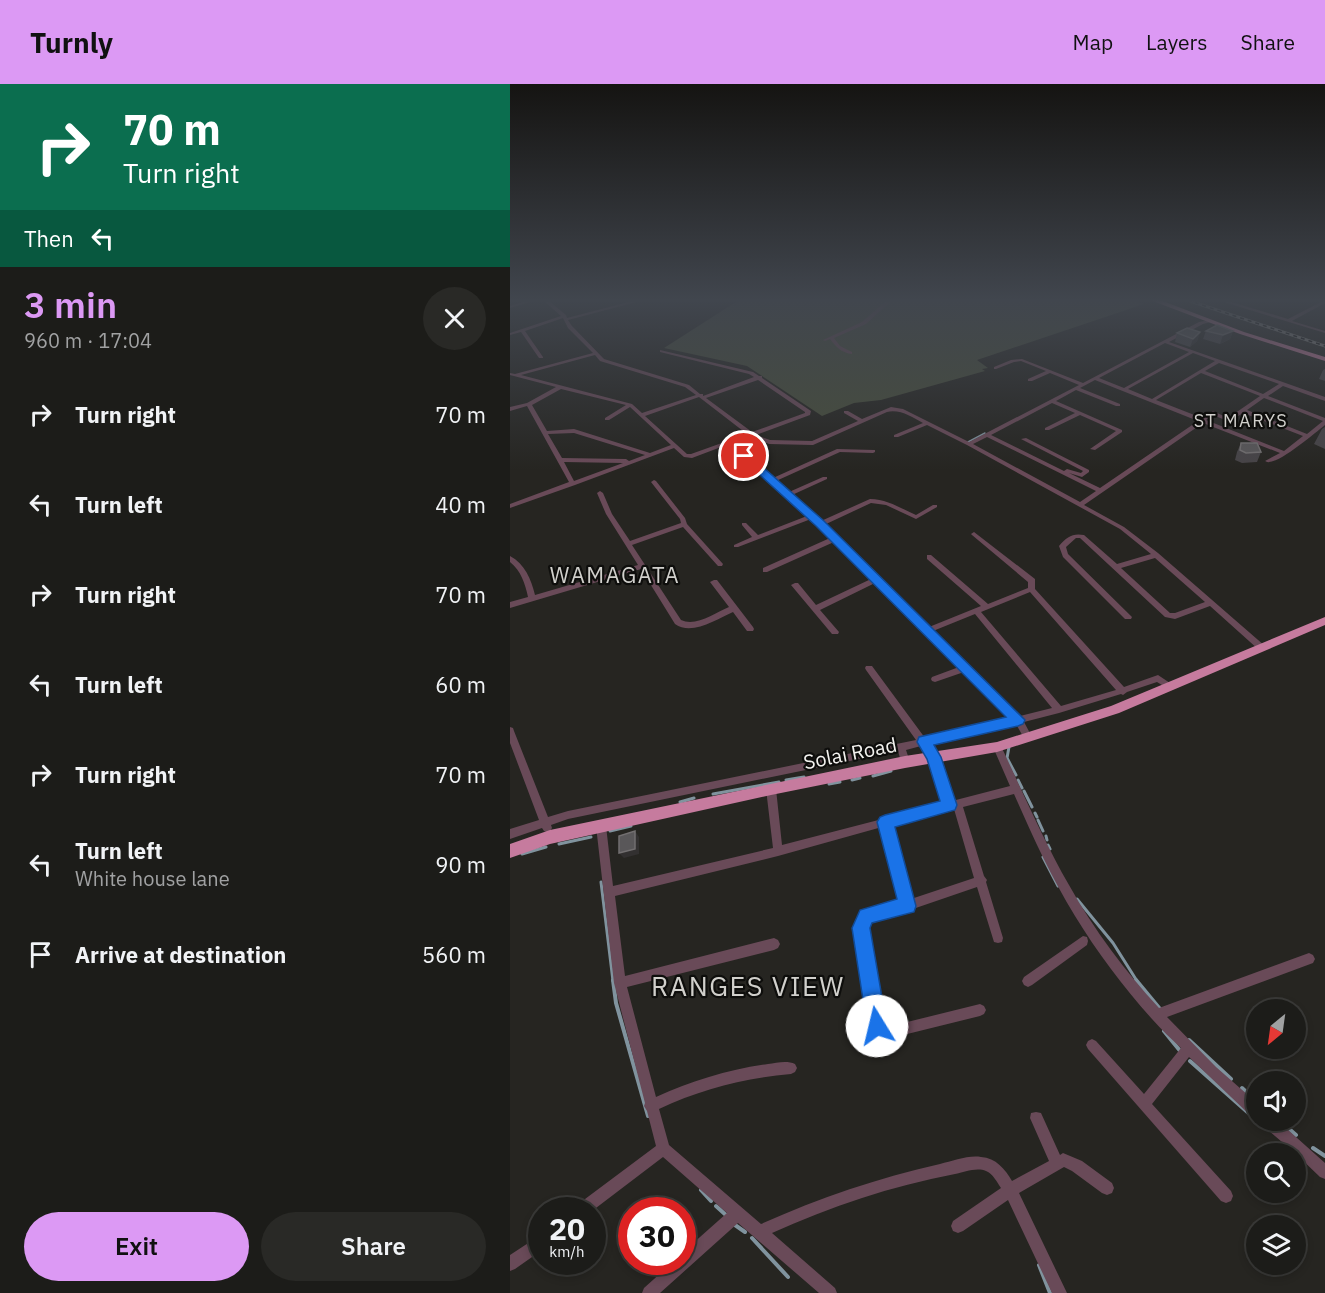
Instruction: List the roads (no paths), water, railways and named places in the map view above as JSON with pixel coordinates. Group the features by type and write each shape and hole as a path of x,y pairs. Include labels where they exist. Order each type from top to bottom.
{"highway":[{"name":"Solai Road","path":"510,851 547,830 601,826 905,762 997,747 1115,710 1325,621"}],"street":[{"path":"513,375 586,356"},
{"path":"599,356 607,362 687,386 752,435 769,442 807,444 891,409 903,411 969,444 1122,528 1262,648"},
{"path":"513,375 630,405 682,454 692,456 808,414 808,411 760,377 741,369 686,356"},
{"path":"969,444 1139,356"},
{"path":"1125,389 1184,356"},
{"path":"1205,356 1325,399"},
{"path":"996,368 1019,360 1084,385"},
{"path":"1153,400 1219,361"},
{"path":"1030,380 1049,372"},
{"path":"1202,372 1325,421 1285,453 1268,461"},
{"path":"642,415 760,377"},
{"path":"1097,379 1285,453"},
{"path":"1219,427 1282,384"},
{"path":"511,408 529,404 561,387"},
{"path":"1078,389 1118,405"},
{"path":"1054,402 1120,431 1093,448"},
{"path":"529,404 573,484"},
{"path":"607,419 630,405"},
{"path":"1244,411 1308,436"},
{"path":"846,412 861,421"},
{"path":"1047,429 1080,413"},
{"path":"1081,504 1213,413 1229,420"},
{"path":"896,436 926,424"},
{"path":"544,434 574,430 651,455"},
{"path":"987,435 1100,490"},
{"path":"1024,439 1087,471 1082,475 1038,461"},
{"path":"730,443 812,516 929,630 1018,720 1028,736"},
{"path":"510,506 674,446"},
{"path":"772,482 839,450 873,451"},
{"path":"559,460 632,461"},
{"path":"788,495 825,478"},
{"path":"654,482 683,519 684,524 720,564"},
{"path":"600,493 609,514 641,567 682,625 696,625 734,608"},
{"path":"820,524 870,501 878,500 889,503 916,517 935,506"},
{"path":"736,546 812,516"},
{"path":"628,544 684,524"},
{"path":"744,524 757,538"},
{"path":"974,534 1032,581 1031,589 1123,692"},
{"path":"1128,617 1065,555 1062,546 1074,536 1082,536 1168,615 1175,616 1211,603"},
{"path":"765,570 834,539"},
{"path":"1115,567 1156,555"},
{"path":"929,557 987,607"},
{"path":"510,558 519,564 529,584 532,598"},
{"path":"510,605 641,567"},
{"path":"814,609 877,579"},
{"path":"714,582 750,628"},
{"path":"795,585 835,632"},
{"path":"929,630 1031,589"},
{"path":"976,611 1059,710"},
{"path":"869,668 934,757 982,880 998,938"},
{"path":"935,679 965,668"},
{"path":"510,834 547,830 568,815 902,747 1018,720 1123,692 1158,678 1170,687"},
{"path":"510,731 547,830"},
{"path":"902,747 905,762"},
{"path":"997,747 1068,893 1093,934 1156,1015 1188,1049 1246,1102"},
{"path":"771,789 778,851"},
{"path":"608,892 778,851 1016,789"},
{"path":"885,822 907,906"},
{"path":"601,826 620,983 650,1106 663,1149 830,1293"},
{"path":"980,1010 887,1034 880,1032 877,1026 861,928 866,916 907,906 982,880"},
{"path":"1028,981 1083,941"},
{"path":"620,983 774,944"},
{"path":"1156,1015 1309,959"},
{"path":"1092,1045 1226,1196"},
{"path":"1144,1104 1188,1049"},
{"path":"650,1106 679,1092 705,1084 760,1071 791,1068"},
{"path":"1036,1118 1056,1164"},
{"path":"1279,1131 1325,1172"},
{"path":"599,1197 663,1149"},
{"path":"958,1226 1010,1190 1063,1161 1077,1166 1107,1188"},
{"path":"759,1232 812,1207 895,1180 978,1163 991,1164 1001,1174 1010,1190 1060,1293"},
{"path":"649,1293 738,1213"},
{"path":"510,1264 528,1251"}],"waterway":[{"path":"968,442 985,433"},
{"path":"642,570 646,577"},
{"path":"1009,747 1007,758 1016,775"},
{"path":"873,776 891,771"},
{"path":"786,780 804,777"},
{"path":"852,780 860,778"},
{"path":"1018,780 1022,788"},
{"path":"713,794 779,782"},
{"path":"829,784 840,782"},
{"path":"1024,791 1032,807"},
{"path":"680,802 694,798"},
{"path":"1035,813 1037,817"},
{"path":"1038,820 1043,831"},
{"path":"610,831 631,826"},
{"path":"1046,836 1047,840"},
{"path":"559,844 591,837"},
{"path":"1048,845 1050,849"},
{"path":"522,854 546,847"},
{"path":"1043,857 1058,886"},
{"path":"601,882 613,981"},
{"path":"1077,899 1113,943 1137,981"},
{"path":"613,980 616,1003 648,1116"},
{"path":"1136,980 1160,1009"},
{"path":"1164,1031 1181,1052"},
{"path":"1189,1040 1231,1079"},
{"path":"1190,1061 1246,1111"},
{"path":"1242,1088 1246,1092"},
{"path":"1291,1131 1296,1135"},
{"path":"1313,1148 1325,1156"},
{"path":"701,1190 711,1201"},
{"path":"716,1206 727,1216"},
{"path":"735,1225 745,1232"},
{"path":"752,1238 788,1277"},
{"path":"1039,1265 1050,1293"}],"district":[{"name":"ST MARYS","path":"1241,420"},
{"name":"WAMAGATA","path":"615,574"},
{"name":"RANGES VIEW","path":"748,985"}]}
